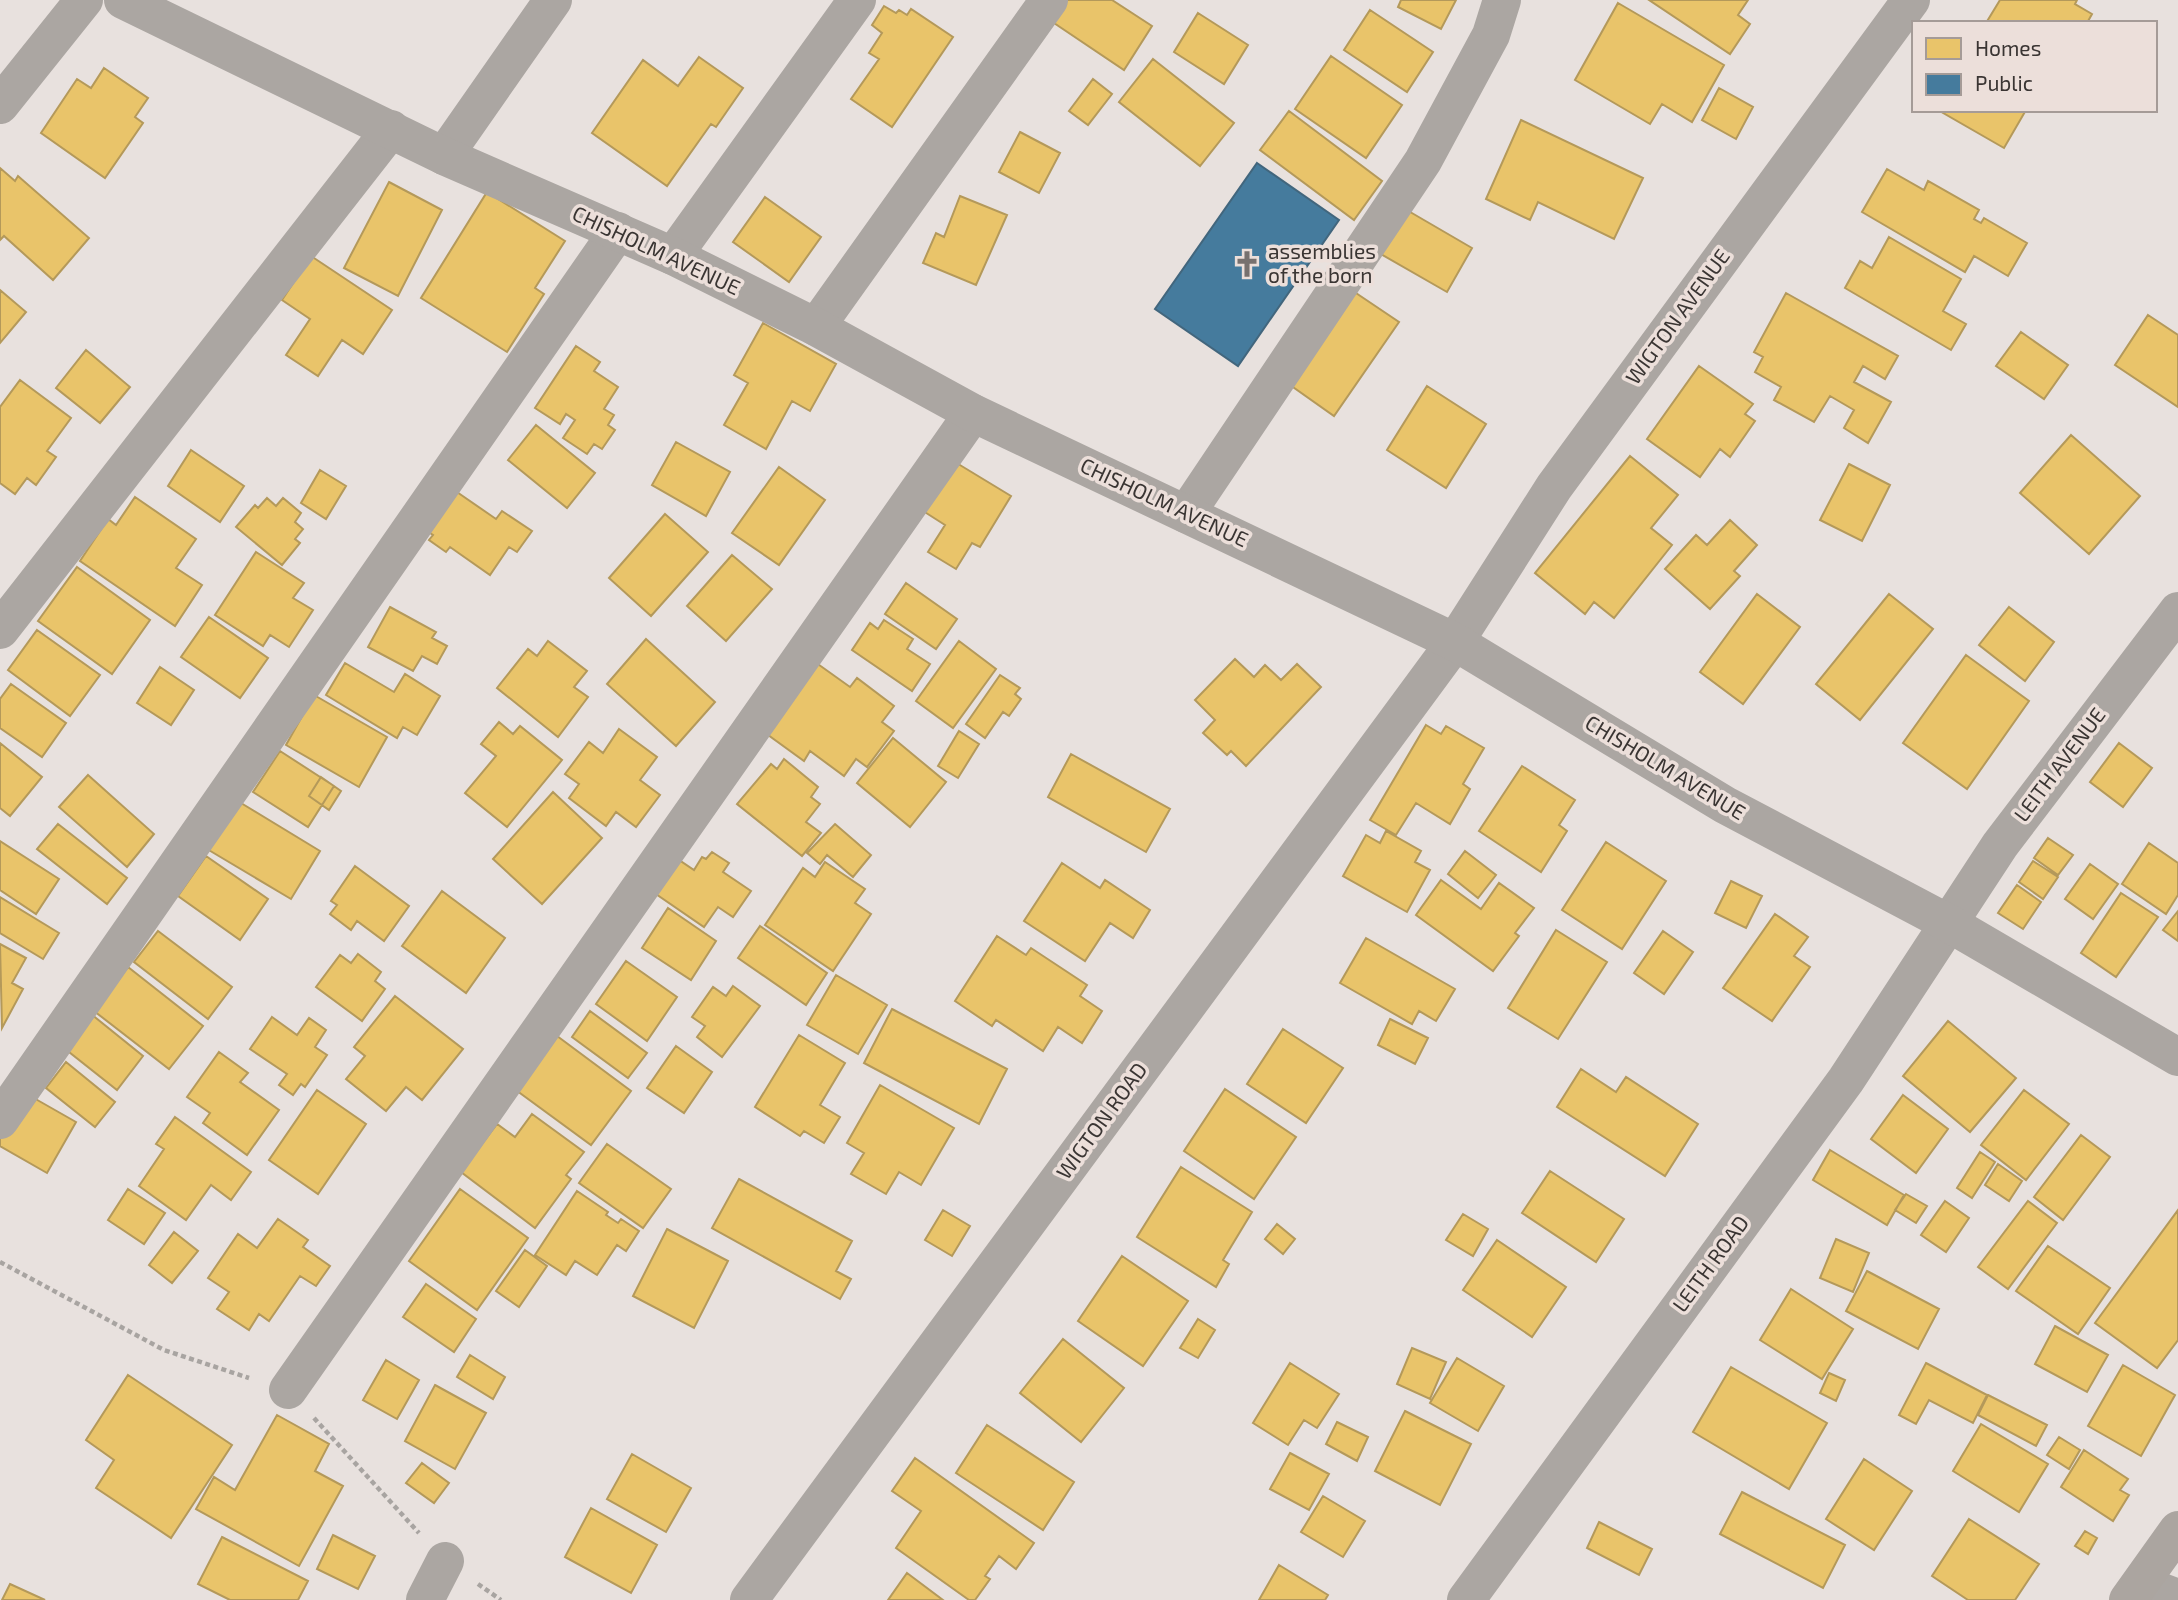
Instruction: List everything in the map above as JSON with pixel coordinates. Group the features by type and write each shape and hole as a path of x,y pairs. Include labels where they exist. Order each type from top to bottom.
{"main road":[{"path":"2134,1592 2178,1530"}],"street":[{"path":"0,106 83,0"},
{"name":"CHISHOLM AVENUE","path":"123,0 444,156 673,256 816,327 973,413 1455,642 1725,805 1950,924 2178,1057"},
{"path":"444,156 554,0"},
{"path":"673,256 857,0"},
{"path":"816,327 1049,0"},
{"path":"1186,514 1423,162 1490,35 1502,0"},
{"name":"WIGTON AVENUE","path":"1455,642 1554,487 1911,0"},
{"path":"0,630 391,129"},
{"path":"0,1121 618,231"},
{"path":"289,1390 973,413"},
{"name":"LEITH AVENUE","path":"1950,924 2000,845 2178,611"},
{"name":"WIGTON ROAD","path":"749,1600 1455,642"},
{"name":"LEITH ROAD","path":"1466,1600 1846,1080 1950,924"},
{"path":"425,1600 445,1561"},
{"path":"2134,1592 2178,1598"}],"path":[{"path":"0,1262 164,1350 289,1390 445,1561"}],"building: Homes":[{"path":"1064,0 1112,0 1152,26 1124,70 1051,21"},
{"path":"1401,0 1456,0 1441,29 1398,7"},
{"path":"1649,0 1748,0 1738,15 1750,24 1730,54"},
{"path":"2000,0 2077,0 2075,4 2092,14 2088,21 1987,21"},
{"path":"1618,3 1724,65 1692,122 1662,104 1650,124 1575,80"},
{"path":"884,6 896,13 899,10 907,15 911,9 953,37 892,127 851,99 879,59 869,53 882,33 872,25"},
{"path":"1370,10 1433,52 1407,92 1344,50"},
{"path":"1198,13 1248,45 1224,84 1174,52"},
{"path":"1331,56 1402,105 1366,158 1295,109"},
{"path":"699,57 743,88 716,127 711,124 667,186 592,133 643,60 678,86"},
{"path":"1153,59 1234,123 1200,166 1119,102"},
{"path":"104,68 148,98 135,117 143,123 105,178 41,133 77,79 91,88"},
{"path":"1093,79 1112,94 1088,125 1069,111"},
{"path":"1719,88 1753,107 1736,139 1702,120"},
{"path":"1289,111 1382,181 1354,220 1260,150"},
{"path":"1941,112 2025,112 2004,148"},
{"path":"1521,120 1643,178 1614,239 1538,202 1530,220 1486,199"},
{"path":"1020,132 1060,153 1039,193 999,172"},
{"path":"0,168 15,181 18,176 89,238 53,280 4,236 0,240"},
{"path":"1887,169 1924,190 1928,181 1979,210 1974,219 1981,223 1984,218 2027,243 2008,276 1974,256 1965,272 1862,212"},
{"path":"389,182 442,210 398,296 344,268"},
{"path":"487,192 565,241 535,288 544,294 507,352 421,298"},
{"path":"960,196 1007,215 976,285 923,263 936,233 944,237"},
{"path":"765,197 821,237 789,282 733,242"},
{"path":"1405,209 1472,248 1447,292 1379,253"},
{"path":"1889,237 1961,279 1943,311 1966,324 1951,350 1845,288 1860,261 1872,268"},
{"path":"311,256 392,310 363,354 342,340 318,376 286,355 310,319 282,300"},
{"path":"1347,287 1399,322 1334,416 1283,380"},
{"path":"0,290 26,312 0,343"},
{"path":"1786,293 1898,356 1885,379 1863,366 1854,382 1891,402 1868,443 1844,428 1854,410 1830,396 1814,422 1774,400 1781,387 1755,372 1763,357 1754,352"},
{"path":"2148,315 2178,335 2178,407 2115,365"},
{"path":"763,323 836,364 810,411 792,401 766,449 724,425 748,383 734,375"},
{"path":"2021,332 2068,365 2044,399 1996,366"},
{"path":"576,346 600,362 594,371 618,387 604,409 614,415 608,425 615,430 602,449 594,444 587,454 563,438 575,420 566,414 560,424 535,408"},
{"path":"86,350 130,387 100,423 56,388"},
{"path":"1699,366 1753,404 1745,414 1755,421 1730,457 1720,449 1700,477 1647,439"},
{"path":"20,380 71,418 47,451 56,457 36,485 27,478 15,494 0,483 0,407"},
{"path":"1427,386 1486,424 1446,488 1387,450"},
{"path":"536,425 595,473 567,508 508,460"},
{"path":"2071,435 2140,496 2089,554 2020,493"},
{"path":"676,442 730,472 706,516 652,485"},
{"path":"191,450 244,486 220,522 168,486"},
{"path":"1630,456 1678,495 1651,528 1672,545 1614,618 1594,602 1585,614 1535,573"},
{"path":"950,459 1011,496 980,547 972,543 956,569 928,552 945,525 920,509"},
{"path":"1849,464 1890,485 1862,541 1820,520"},
{"path":"779,467 825,500 779,565 732,533"},
{"path":"320,470 346,486 326,519 301,503"},
{"path":"454,490 496,519 502,511 532,531 517,552 509,547 490,575 450,547 446,552 429,540 433,535 427,531"},
{"path":"135,497 196,539 176,568 202,585 175,626 80,561 108,519 116,525"},
{"path":"267,498 276,506 283,498 301,513 295,522 303,529 295,539 300,543 282,565 236,527 255,505 258,508"},
{"path":"665,514 708,552 651,616 609,578"},
{"path":"1730,520 1757,545 1734,571 1740,576 1710,609 1665,569 1696,535 1707,545"},
{"path":"256,552 304,583 293,598 313,610 289,647 270,635 263,646 215,615"},
{"path":"732,555 772,589 726,641 687,606"},
{"path":"77,567 150,620 112,674 38,621"},
{"path":"906,583 957,619 936,649 885,614"},
{"path":"1757,594 1800,627 1743,704 1700,672"},
{"path":"1889,594 1933,629 1860,720 1816,684"},
{"path":"390,607 436,632 432,638 447,646 437,664 422,656 413,671 368,647"},
{"path":"2009,607 2054,642 2025,681 1979,645"},
{"path":"209,617 268,658 240,698 181,657"},
{"path":"884,620 913,639 907,649 930,664 912,691 852,650 870,623 878,629"},
{"path":"37,630 100,675 70,716 8,670"},
{"path":"646,639 715,702 676,746 607,684"},
{"path":"548,641 587,671 574,687 588,697 558,737 497,688 528,649 537,656"},
{"path":"959,641 996,669 953,728 916,701"},
{"path":"1966,655 2029,701 1967,789 1903,743"},
{"path":"1235,659 1254,677 1265,665 1281,680 1297,664 1321,687 1246,766 1231,751 1227,755 1203,733 1215,720 1195,700"},
{"path":"815,662 850,687 857,678 894,706 882,722 894,731 867,767 856,759 844,776 810,751 804,761 764,732"},
{"path":"345,663 394,692 405,674 440,696 417,735 403,727 397,738 326,695"},
{"path":"160,667 194,690 171,725 137,703"},
{"path":"1000,675 1020,688 1015,694 1021,699 1009,716 1003,712 985,738 966,724"},
{"path":"11,684 66,723 42,757 0,728 0,699"},
{"path":"314,695 387,737 359,787 286,745"},
{"path":"499,722 513,734 520,726 562,760 507,827 465,793 496,756 481,744"},
{"path":"1426,725 1441,734 1446,726 1484,748 1463,784 1470,789 1450,824 1416,803 1396,835 1370,820"},
{"path":"619,729 657,757 640,780 660,795 636,827 616,812 606,826 569,798 579,784 565,774 589,742 603,753"},
{"path":"959,731 979,744 958,778 938,766"},
{"path":"893,738 946,782 910,827 857,783"},
{"path":"0,743 42,777 10,816 0,808"},
{"path":"2119,743 2152,768 2123,807 2090,782"},
{"path":"280,751 334,786 308,827 253,792"},
{"path":"1071,754 1170,809 1146,852 1048,797"},
{"path":"784,759 818,787 811,797 820,804 806,822 821,833 802,856 737,804 771,764 777,769"},
{"path":"1522,766 1575,800 1559,825 1567,831 1541,872 1479,831"},
{"path":"88,775 154,834 127,867 59,807"},
{"path":"321,777 341,791 329,810 309,796"},
{"path":"553,792 602,838 542,904 493,859"},
{"path":"236,800 320,851 291,899 207,849"},
{"path":"58,824 127,878 107,904 37,849"},
{"path":"835,824 871,855 853,877 827,855 820,864 807,853"},
{"path":"1386,831 1421,851 1415,862 1430,870 1407,912 1343,876 1366,835 1380,843"},
{"path":"2048,838 2073,855 2058,875 2034,858"},
{"path":"0,841 59,879 36,914 0,890"},
{"path":"1606,842 1666,881 1622,949 1562,910"},
{"path":"2149,843 2178,863 2178,895 2166,914 2122,884"},
{"path":"1465,851 1496,875 1478,898 1448,874"},
{"path":"712,852 729,863 723,872 751,891 733,917 718,907 704,927 653,892 676,858 694,870 702,857 706,859"},
{"path":"206,856 268,899 240,940 178,896"},
{"path":"2033,861 2058,877 2043,899 2019,882"},
{"path":"825,862 865,889 855,903 871,914 833,971 765,925 803,868 815,877"},
{"path":"1062,863 1100,888 1105,880 1150,910 1133,938 1110,923 1085,961 1024,921"},
{"path":"2090,864 2118,884 2093,919 2065,899"},
{"path":"355,866 409,906 384,941 357,921 351,930 330,914 337,905 331,901"},
{"path":"1441,880 1481,909 1499,883 1534,908 1515,933 1519,936 1493,971 1416,915"},
{"path":"1731,881 1762,896 1746,928 1715,913"},
{"path":"2017,885 2041,902 2023,929 1998,913"},
{"path":"442,891 505,938 466,993 402,946"},
{"path":"2121,893 2158,917 2116,977 2081,953"},
{"path":"0,897 59,933 43,959 0,933"},
{"path":"668,908 716,941 691,980 642,948"},
{"path":"2178,911 2178,941 2163,930"},
{"path":"1775,914 1808,937 1794,956 1810,967 1772,1021 1723,988"},
{"path":"760,926 827,973 806,1005 738,958"},
{"path":"1556,930 1607,962 1558,1039 1508,1008"},
{"path":"158,931 232,987 208,1019 134,962"},
{"path":"1663,931 1693,952 1664,994 1634,973"},
{"path":"997,936 1026,955 1031,948 1087,985 1080,996 1102,1011 1082,1043 1058,1027 1043,1051 996,1020 992,1026 955,1001"},
{"path":"1366,938 1455,989 1436,1021 1419,1011 1412,1024 1340,983"},
{"path":"0,944 26,958 12,983 23,989 2,1028"},
{"path":"358,954 381,972 375,981 385,989 362,1021 316,987 340,955 351,963"},
{"path":"626,961 677,997 647,1041 596,1004"},
{"path":"128,967 203,1026 169,1069 94,1011"},
{"path":"836,975 887,1005 858,1054 807,1025"},
{"path":"733,986 760,1006 722,1057 697,1037 705,1026 692,1017 713,987 726,996"},
{"path":"395,996 463,1049 422,1100 406,1087 386,1111 346,1079 365,1056 354,1047"},
{"path":"892,1009 1007,1069 979,1124 864,1063"},
{"path":"590,1011 647,1053 628,1078 572,1037"},
{"path":"91,1014 143,1056 117,1090 64,1048"},
{"path":"272,1017 297,1035 309,1018 326,1030 315,1047 327,1055 305,1087 301,1084 293,1095 279,1085 287,1074 250,1049"},
{"path":"1390,1019 1428,1038 1415,1064 1378,1045"},
{"path":"1948,1021 2016,1078 1970,1132 1903,1076"},
{"path":"1283,1029 1343,1068 1306,1123 1247,1084"},
{"path":"549,1030 631,1091 591,1145 509,1085"},
{"path":"799,1035 845,1063 820,1105 840,1117 824,1143 804,1131 800,1136 755,1107"},
{"path":"676,1046 712,1072 684,1113 647,1088"},
{"path":"219,1052 248,1073 240,1082 279,1110 247,1155 203,1123 210,1113 187,1097"},
{"path":"66,1062 115,1102 95,1127 46,1088"},
{"path":"1581,1069 1616,1092 1626,1077 1698,1124 1665,1176 1557,1107"},
{"path":"880,1085 954,1128 921,1185 899,1172 886,1194 851,1174 864,1153 847,1143"},
{"path":"1225,1089 1296,1137 1254,1199 1184,1151"},
{"path":"317,1090 366,1124 318,1194 269,1160"},
{"path":"2024,1090 2069,1124 2026,1180 1981,1145"},
{"path":"25,1093 76,1122 47,1173 0,1146 0,1138"},
{"path":"1903,1095 1948,1129 1916,1173 1871,1139"},
{"path":"532,1114 584,1152 566,1175 571,1179 535,1228 461,1172 497,1124 515,1137"},
{"path":"175,1117 251,1172 231,1200 211,1185 186,1220 139,1186 164,1149 156,1144"},
{"path":"2081,1135 2110,1157 2063,1220 2034,1197"},
{"path":"607,1144 671,1189 643,1228 579,1183"},
{"path":"1830,1150 1904,1195 1887,1225 1813,1180"},
{"path":"1980,1152 1995,1162 1972,1198 1957,1188"},
{"path":"1998,1164 2022,1181 2009,1201 1985,1185"},
{"path":"1181,1167 1252,1212 1223,1260 1229,1264 1216,1287 1137,1237"},
{"path":"1550,1171 1624,1219 1596,1262 1522,1213"},
{"path":"739,1179 852,1241 836,1271 851,1279 840,1299 712,1228"},
{"path":"128,1189 165,1213 144,1244 108,1220"},
{"path":"460,1189 528,1238 477,1310 409,1261"},
{"path":"577,1191 608,1212 606,1215 618,1223 621,1219 639,1231 626,1251 617,1245 597,1275 575,1261 566,1275 535,1255"},
{"path":"1906,1194 1927,1206 1916,1223 1895,1210"},
{"path":"1945,1201 1969,1218 1946,1252 1921,1235"},
{"path":"2028,1201 2057,1223 2008,1289 1978,1267"},
{"path":"943,1210 970,1226 952,1256 925,1240"},
{"path":"2178,1210 2178,1340 2157,1368 2095,1323"},
{"path":"1463,1214 1488,1229 1473,1256 1446,1240"},
{"path":"278,1219 308,1240 303,1247 330,1266 316,1286 300,1276 269,1321 259,1314 249,1330 217,1309 229,1292 208,1278 238,1234 257,1248"},
{"path":"1277,1224 1295,1239 1283,1254 1265,1239"},
{"path":"667,1229 728,1261 694,1328 633,1296"},
{"path":"174,1232 198,1251 172,1283 149,1265"},
{"path":"1836,1239 1869,1253 1853,1292 1820,1278"},
{"path":"1497,1240 1566,1287 1532,1337 1463,1290"},
{"path":"2048,1246 2110,1288 2078,1334 2016,1291"},
{"path":"525,1250 547,1266 519,1307 496,1291"},
{"path":"1122,1256 1188,1301 1143,1366 1078,1321"},
{"path":"1867,1271 1939,1309 1918,1349 1846,1311"},
{"path":"426,1284 476,1319 454,1352 403,1317"},
{"path":"1791,1289 1853,1329 1822,1379 1760,1340"},
{"path":"1198,1319 1215,1330 1198,1358 1180,1348"},
{"path":"2055,1326 2108,1355 2087,1392 2035,1364"},
{"path":"1063,1339 1124,1388 1081,1442 1020,1393"},
{"path":"1412,1348 1446,1362 1430,1399 1397,1384"},
{"path":"470,1355 505,1377 493,1399 457,1377"},
{"path":"1457,1358 1504,1386 1478,1431 1430,1403"},
{"path":"386,1360 419,1380 397,1419 363,1400"},
{"path":"1290,1363 1339,1394 1317,1428 1304,1420 1288,1445 1253,1423"},
{"path":"1926,1363 1987,1395 1973,1423 1929,1400 1916,1424 1899,1415"},
{"path":"2123,1365 2175,1395 2141,1456 2088,1426"},
{"path":"1731,1367 1827,1423 1789,1489 1693,1432"},
{"path":"1829,1373 1845,1380 1836,1401 1820,1393"},
{"path":"128,1375 232,1445 171,1538 96,1488 114,1460 86,1440"},
{"path":"435,1385 486,1413 455,1469 405,1441"},
{"path":"1988,1395 2047,1425 2036,1446 1978,1415"},
{"path":"1405,1411 1471,1444 1440,1505 1375,1471"},
{"path":"277,1415 329,1444 315,1471 343,1486 299,1566 196,1509 214,1477 235,1490"},
{"path":"1337,1422 1368,1437 1357,1461 1326,1444"},
{"path":"1981,1424 2048,1464 2019,1512 1953,1471"},
{"path":"987,1425 1074,1482 1043,1530 956,1473"},
{"path":"2059,1437 2080,1450 2069,1469 2047,1455"},
{"path":"2084,1450 2128,1479 2120,1490 2129,1495 2113,1521 2061,1487"},
{"path":"1290,1453 1329,1474 1309,1510 1270,1489"},
{"path":"632,1454 691,1488 666,1532 607,1499"},
{"path":"915,1458 1034,1543 1016,1569 999,1556 985,1576 990,1579 975,1600 969,1600 896,1548 921,1511 892,1491"},
{"path":"1864,1459 1912,1491 1874,1550 1826,1519"},
{"path":"422,1463 449,1483 434,1503 406,1483"},
{"path":"1742,1492 1845,1545 1823,1588 1720,1534"},
{"path":"1323,1496 1365,1521 1343,1557 1301,1532"},
{"path":"591,1508 657,1545 631,1593 565,1557"},
{"path":"1969,1519 2039,1564 2015,1600 1968,1600 1932,1576"},
{"path":"1599,1522 1652,1549 1639,1575 1587,1548"},
{"path":"2085,1531 2097,1538 2088,1554 2075,1546"},
{"path":"333,1535 375,1556 358,1589 317,1569"},
{"path":"222,1537 308,1581 298,1600 230,1600 198,1584"},
{"path":"1279,1565 1328,1595 1325,1600 1259,1600"},
{"path":"907,1573 943,1600 888,1600"},
{"path":"10,1584 45,1600 2,1600"}],"building: Public":[{"name":"assemblies of the born","path":"1257,163 1339,220 1238,366 1155,309"}],"place":[{"name":"assemblies of the born","path":"1247,264"}]}
